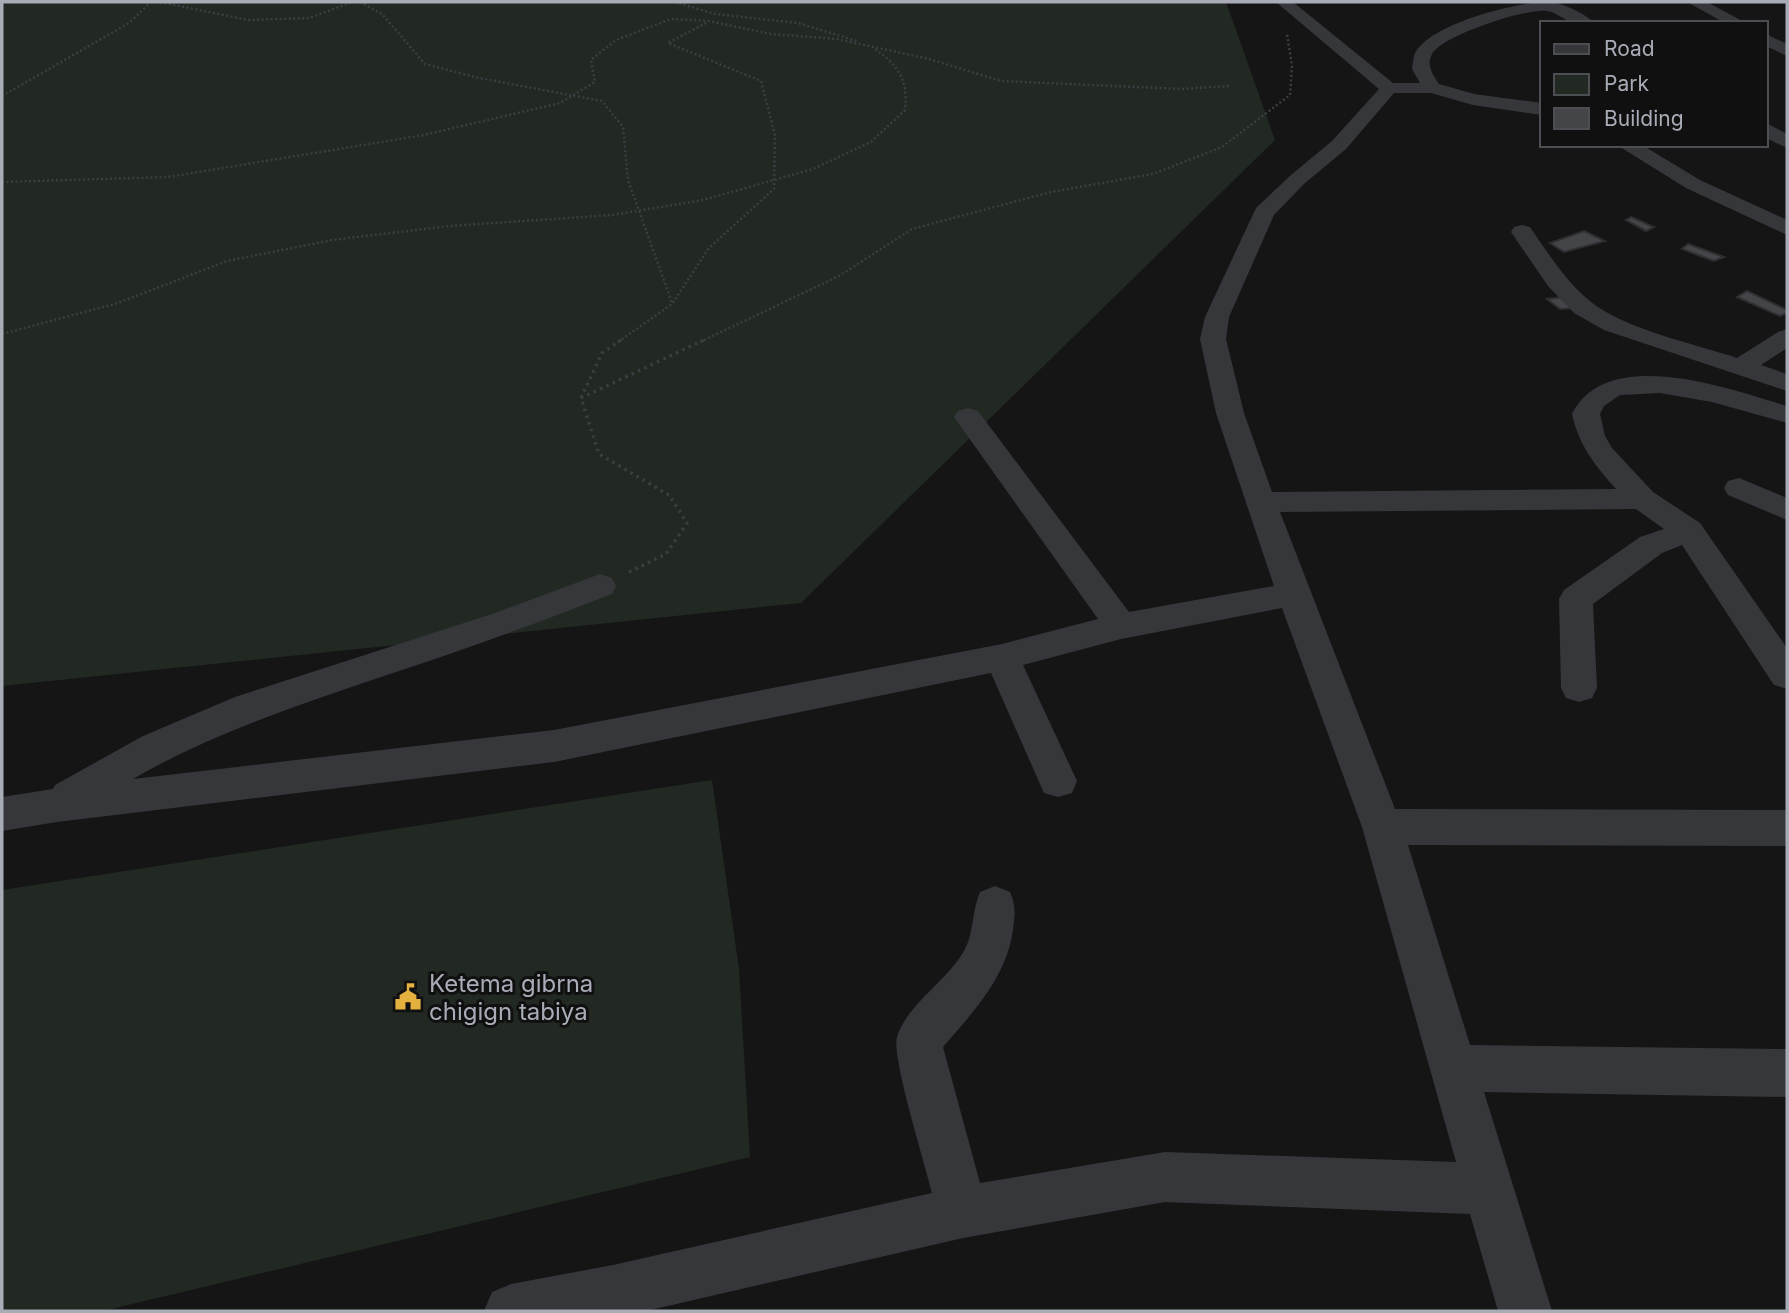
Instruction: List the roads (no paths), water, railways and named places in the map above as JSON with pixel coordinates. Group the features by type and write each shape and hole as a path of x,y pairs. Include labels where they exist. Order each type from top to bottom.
{"street":[{"path":"1284,2 1411,87 1540,109"},
{"path":"1695,2 1734,21"},
{"path":"1525,1311 1382,827 1293,594 1224,388 1213,339 1217,317 1264,213 1298,179 1411,87 1421,69 1422,55 1438,38 1474,23 1546,3 1583,21"},
{"path":"1768,40 1787,51"},
{"path":"1768,130 1787,142"},
{"path":"1630,147 1693,184 1787,228"},
{"path":"1522,232 1556,281 1583,308 1613,325 1787,383"},
{"path":"1739,368 1787,337"},
{"path":"1787,415 1694,388 1638,384 1613,389 1594,400 1586,414 1591,436 1600,453 1642,499 1689,531 1787,675"},
{"path":"968,417 1002,468 1047,524 1121,626"},
{"path":"1739,488 1787,510"},
{"path":"1262,502 1642,499"},
{"path":"1579,688 1576,599 1651,545 1689,531"},
{"path":"57,804 156,747 248,707 507,622 600,586"},
{"path":"2,814 57,804 554,746 1002,657 1121,626 1293,594"},
{"path":"1002,657 1058,781"},
{"path":"1382,827 1787,828"},
{"path":"963,1212 919,1040 972,979 988,952 995,906"},
{"path":"1454,1068 1787,1073"},
{"path":"512,1311 613,1292 963,1212 1165,1177 1487,1189"}],"place":[{"name":"Ketema gibrna chigign tabiya","path":"408,997"}]}
